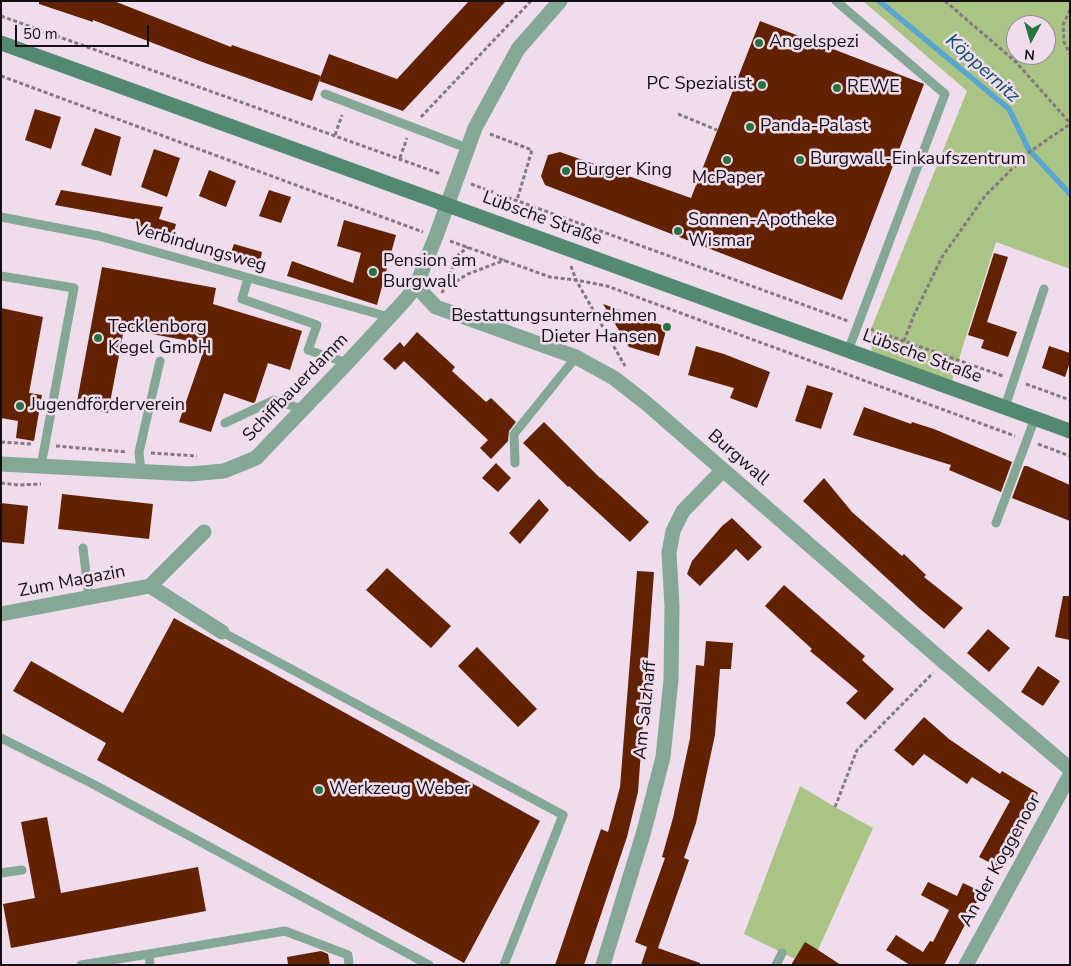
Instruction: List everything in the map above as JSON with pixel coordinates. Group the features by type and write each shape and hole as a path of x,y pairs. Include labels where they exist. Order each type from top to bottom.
{"street":[{"path":"416,286 448,205 475,128 518,49 560,1"},
{"name":"Lübsche Straße","path":"1,42 1070,431"},
{"name":"Burgwall","path":"416,286 436,307 576,357 614,378 646,403 1070,769"},
{"name":"Schiffbauerdamm","path":"1,464 190,474 224,471 256,458 416,286"},
{"name":"Am Salzhaff","path":"603,965 644,831 662,757 670,680 672,606 669,553 673,531 683,511 723,470"},
{"name":"Zum Magazin","path":"1,614 150,586 204,532"},
{"name":"Zum Magazin","path":"150,586 222,632"},
{"name":"An der Koggenoor","path":"966,965 1070,775"}],"lane":[{"path":"836,1 945,94 848,350"},
{"path":"325,94 467,148"},
{"name":"Verbindungsweg","path":"1,216 99,236 389,317"},
{"path":"1,276 74,288 41,466"},
{"path":"248,278 242,299 318,325 308,350 346,363"},
{"path":"1005,407 1044,289"},
{"path":"515,462 514,434 576,357"},
{"path":"141,472 139,452 160,361"},
{"path":"225,423 274,400 302,409"},
{"path":"996,523 1035,418"},
{"path":"83,548 88,598"},
{"path":"222,632 563,816 504,965"},
{"path":"1,738 99,788 429,965"},
{"path":"1,873 22,870"},
{"path":"80,965 285,931 348,955 349,965"},
{"path":"776,965 782,953"},
{"path":"149,954 150,965"}],"path":[{"path":"400,158 411,127 530,1"},
{"path":"904,340 934,273 959,231 985,196 1028,153 1070,123 1016,62 945,1"},
{"path":"1070,10 1063,25 1064,42 1070,54"},
{"path":"1,16 1070,400"},
{"path":"1,76 436,236"},
{"path":"335,135 346,102"},
{"path":"678,114 717,130"},
{"path":"475,128 532,150 517,200"},
{"path":"436,307 458,255 468,247 550,276 607,286 1070,456"},
{"path":"563,247 576,280 628,370"},
{"path":"444,288 468,274 505,260"},
{"path":"1,442 201,456"},
{"path":"1,483 18,485 47,484"},
{"path":"835,808 857,750 944,662"}],"green space":[{"path":"863,1 1070,1 1070,269 996,242 950,387 872,359 871,329 967,91"},
{"path":"800,786 873,828 818,950 795,959 744,934"}],"building":[{"path":"39,1 114,1 231,47 232,45 321,76 312,101 93,20 93,22 39,4"},
{"path":"469,1 506,1 403,111 319,81 329,54 397,79"},
{"name":"Burgwall-Einkaufszentrum","path":"760,21 924,84 842,300 545,185 541,176 548,155 560,152 691,198"},
{"path":"35,109 61,117 51,149 25,140"},
{"path":"95,128 121,137 111,176 81,165"},
{"path":"154,149 180,158 167,197 141,187"},
{"path":"209,170 236,181 226,207 199,196"},
{"path":"61,190 163,207 159,219 176,224 172,239 136,231 138,220 55,205"},
{"path":"269,190 291,197 281,223 259,216"},
{"path":"344,220 396,235 377,305 287,276 292,261 353,283 361,253 337,246"},
{"path":"234,244 262,252 259,267 229,258"},
{"path":"994,253 1008,257 987,322 1017,332 1008,357 981,348 984,340 968,335"},
{"path":"102,267 216,288 213,304 302,331 290,370 268,363 255,402 253,403 224,393 211,432 179,422 206,344 124,329 108,413 76,407"},
{"path":"603,304 667,327 659,356 629,347"},
{"path":"1,308 43,317 29,393 42,395 34,441 16,438 18,421 1,418"},
{"path":"417,332 455,367 452,371 486,402 491,398 516,422 509,431 508,441 491,459 480,448 488,440 404,361 395,370 383,359 400,342 404,347"},
{"path":"696,346 724,354 770,372 757,408 730,398 734,388 688,375"},
{"path":"1049,346 1070,353 1070,362 1065,377 1042,368"},
{"path":"807,385 833,393 821,429 795,421"},
{"path":"864,407 911,424 912,422 934,429 1012,462 1001,492 949,470 951,465 853,435"},
{"path":"544,422 600,478 649,522 630,542 568,487 523,443"},
{"path":"496,463 511,478 498,492 482,478"},
{"path":"1024,466 1070,485 1070,521 1012,498"},
{"path":"824,478 852,512 902,556 904,554 926,575 924,577 963,608 944,629 803,501"},
{"path":"62,494 153,504 149,539 58,529"},
{"path":"539,499 549,510 520,544 509,533"},
{"path":"1,503 28,506 24,544 1,542"},
{"path":"732,518 762,547 748,561 736,549 700,586 687,574 692,561 722,526"},
{"path":"387,568 451,626 431,648 366,590"},
{"path":"637,571 654,572 638,792 627,837 584,965 555,965 601,829 608,832 620,787"},
{"path":"784,585 865,656 862,660 894,689 865,720 846,703 858,691 810,651 812,649 765,606"},
{"path":"1063,596 1070,596 1070,640 1055,637"},
{"name":"Werkzeug Weber","path":"174,618 540,821 464,963 97,760 106,743 13,691 31,661 123,713"},
{"path":"988,629 1010,648 989,672 967,653"},
{"path":"706,641 733,643 731,669 720,669 715,735 696,823 684,858 689,860 658,948 700,963 700,965 641,965 647,947 635,942 665,858 662,857 673,818 690,738 696,665 704,666"},
{"path":"477,647 537,709 518,727 458,666"},
{"path":"1038,666 1060,681 1043,706 1021,692"},
{"path":"924,717 949,739 1000,774 1002,771 1038,793 998,867 979,857 1010,801 972,777 967,784 924,754 913,766 894,750"},
{"path":"47,817 61,893 198,867 206,911 11,948 3,904 35,898 21,822"},
{"path":"928,882 957,896 963,883 982,892 944,965 910,965 886,950 896,935 923,952 930,941 933,942 949,910 921,895"},
{"path":"805,942 818,950 841,965 791,965"},
{"path":"321,951 328,954 330,965 288,965 287,957"}],"waterway":[{"name":"Köppernitz","path":"879,1 1009,109 1029,150 1070,194"}],"place":[{"name":"Angelspezi","path":"759,43"},
{"name":"PC Spezialist","path":"762,85"},
{"name":"REWE","path":"837,88"},
{"name":"Panda-Palast","path":"750,127"},
{"name":"McPaper","path":"727,160"},
{"name":"Burgwall-Einkaufszentrum","path":"800,160"},
{"name":"Burger King","path":"566,171"},
{"name":"Sonnen-Apotheke Wismar","path":"678,231"},
{"name":"Pension am Burgwall","path":"373,272"},
{"name":"Bestattungsunternehmen Dieter Hansen","path":"667,327"},
{"name":"Tecklenborg Kegel GmbH","path":"98,338"},
{"name":"Jugendförderverein","path":"20,406"},
{"name":"Werkzeug Weber","path":"319,790"}]}
